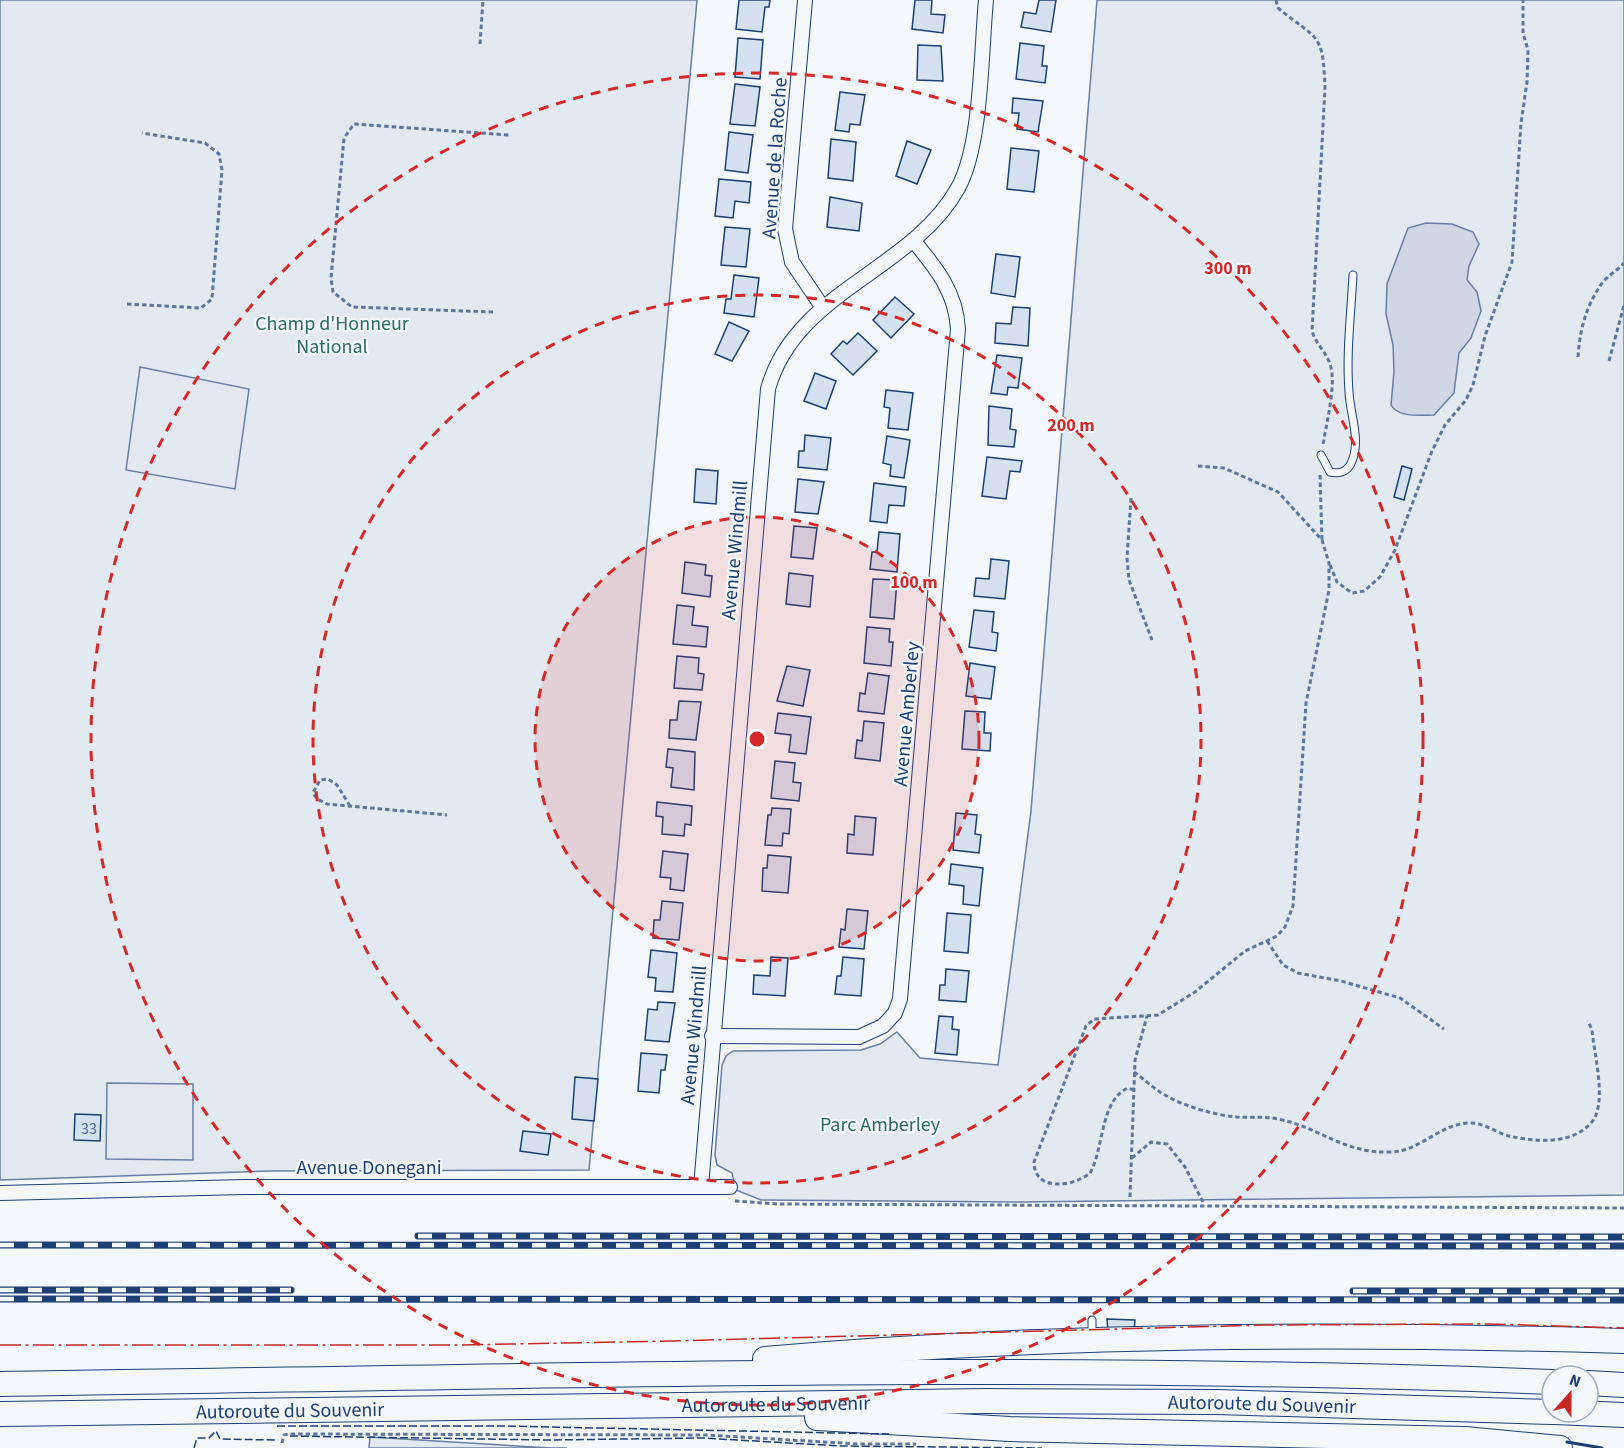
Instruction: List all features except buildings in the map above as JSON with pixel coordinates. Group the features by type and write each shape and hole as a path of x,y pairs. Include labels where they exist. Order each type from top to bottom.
{"highway":[{"path":"574,1376 1092,1331 1266,1337 1624,1341"},
{"name":"Autoroute du Souvenir","path":"0,1384 1066,1371 1248,1372 1540,1382"},
{"path":"1600,1383 1624,1384"},
{"name":"Autoroute du Souvenir","path":"0,1414 1144,1401 1540,1412"},
{"path":"611,1406 1011,1429 1425,1437 1506,1441 1560,1448"},
{"name":"Autoroute du Souvenir","path":"1600,1414 1624,1415"}],"street":[{"name":"Avenue de la Roche","path":"805,0 785,229 792,262 823,308"},
{"name":"Avenue Windmill","path":"701,1187 766,401 771,379 781,355 801,329 823,308 913,240 944,210 959,187 969,163 974,135 986,0"},
{"name":"Avenue Amberley","path":"712,1036 859,1036 884,1026 895,1013 900,999 958,329 955,306 947,285 913,240"},
{"name":"Avenue Donegani","path":"4,1192 244,1187 701,1187 733,1191"}],"lane":[{"path":"1321,455 1330,472 1338,473 1347,470 1353,460 1356,443 1349,393 1348,355 1353,275"}],"path":[{"path":"480,44 483,0"},
{"path":"1276,0 1278,8 1319,40 1324,57 1325,88 1312,332 1316,344 1331,365 1332,378 1321,455 1319,491 1322,540 1329,563 1337,582 1352,592 1364,591 1380,577 1411,512 1432,451 1445,425 1466,400 1473,385 1485,336 1512,262 1521,123 1528,75 1523,0"},
{"path":"493,312 352,307 333,292 331,278 344,138 354,124 509,135"},
{"path":"128,304 201,308 212,299 222,182 219,154 205,143 142,133"},
{"path":"1578,357 1580,325 1590,304 1603,282 1624,265"},
{"path":"1609,361 1624,305"},
{"path":"1198,466 1224,468 1278,492 1322,540"},
{"path":"1131,498 1127,558 1129,580 1152,640"},
{"path":"1134,1090 1128,1088 1123,1090 1113,1101 1090,1173 1069,1185 1048,1182 1037,1176 1034,1171 1034,1162 1086,1026 1094,1019 1158,1015 1195,992 1245,951 1267,941 1285,927 1293,906 1306,703 1329,590 1329,563"},
{"path":"350,806 337,785 328,779 320,780 315,787 313,793 317,799 327,804 447,815"},
{"path":"1267,941 1283,965 1298,973 1341,981 1400,998 1444,1029"},
{"path":"1130,1197 1135,1060 1147,1016"},
{"path":"1134,1072 1164,1095 1185,1104 1237,1117 1279,1119 1341,1145 1364,1150 1391,1152 1407,1149 1452,1124 1473,1123 1508,1136 1554,1140 1573,1136 1591,1124 1599,1110 1592,1030 1588,1021"},
{"path":"1130,1165 1133,1155 1147,1144 1154,1141 1165,1143 1185,1167 1204,1205"},
{"path":"733,1191 753,1203 1624,1208"},
{"path":"285,1448 280,1443 284,1435 288,1434 381,1433 565,1436 706,1435 858,1444 925,1444"}],"green space":[{"name":"Champ d'Honneur National","path":"0,0 697,0 589,1170 269,1171 0,1180"},
{"name":"Parc Amberley","path":"1097,0 1624,0 1624,1195 1021,1202 761,1200 736,1190 732,1173 717,1165 715,1155 722,1065 726,1056 733,1051 861,1050 880,1044 897,1032 920,1058 998,1065 1031,811"},
{"path":"370,1437 551,1448 369,1448"}],"shaded area":[{"path":"1426,223 1452,224 1473,232 1479,244 1469,266 1467,280 1477,292 1481,311 1471,338 1459,353 1454,393 1434,415 1410,415 1399,412 1391,405 1394,372 1393,345 1386,314 1387,284 1408,228"},
{"path":"140,367 249,389 235,489 126,470"},
{"path":"107,1083 193,1084 193,1160 106,1159"}],"railway":[{"path":"418,1236 1624,1237"},
{"path":"0,1245 1624,1246"},
{"path":"0,1290 291,1290"},
{"path":"1353,1291 1624,1291"},
{"path":"0,1299 1624,1300"}],"fence":[{"path":"277,1426 502,1426 889,1434"},
{"path":"194,1448 197,1438 209,1438 216,1431 220,1439 275,1440"},
{"path":"290,1436 550,1440 703,1438 841,1446 1042,1448"}],"wall":[{"path":"1567,1442 1602,1448"}],"power":[{"path":"0,1345 460,1345 1263,1325 1488,1324 1624,1328"}]}
